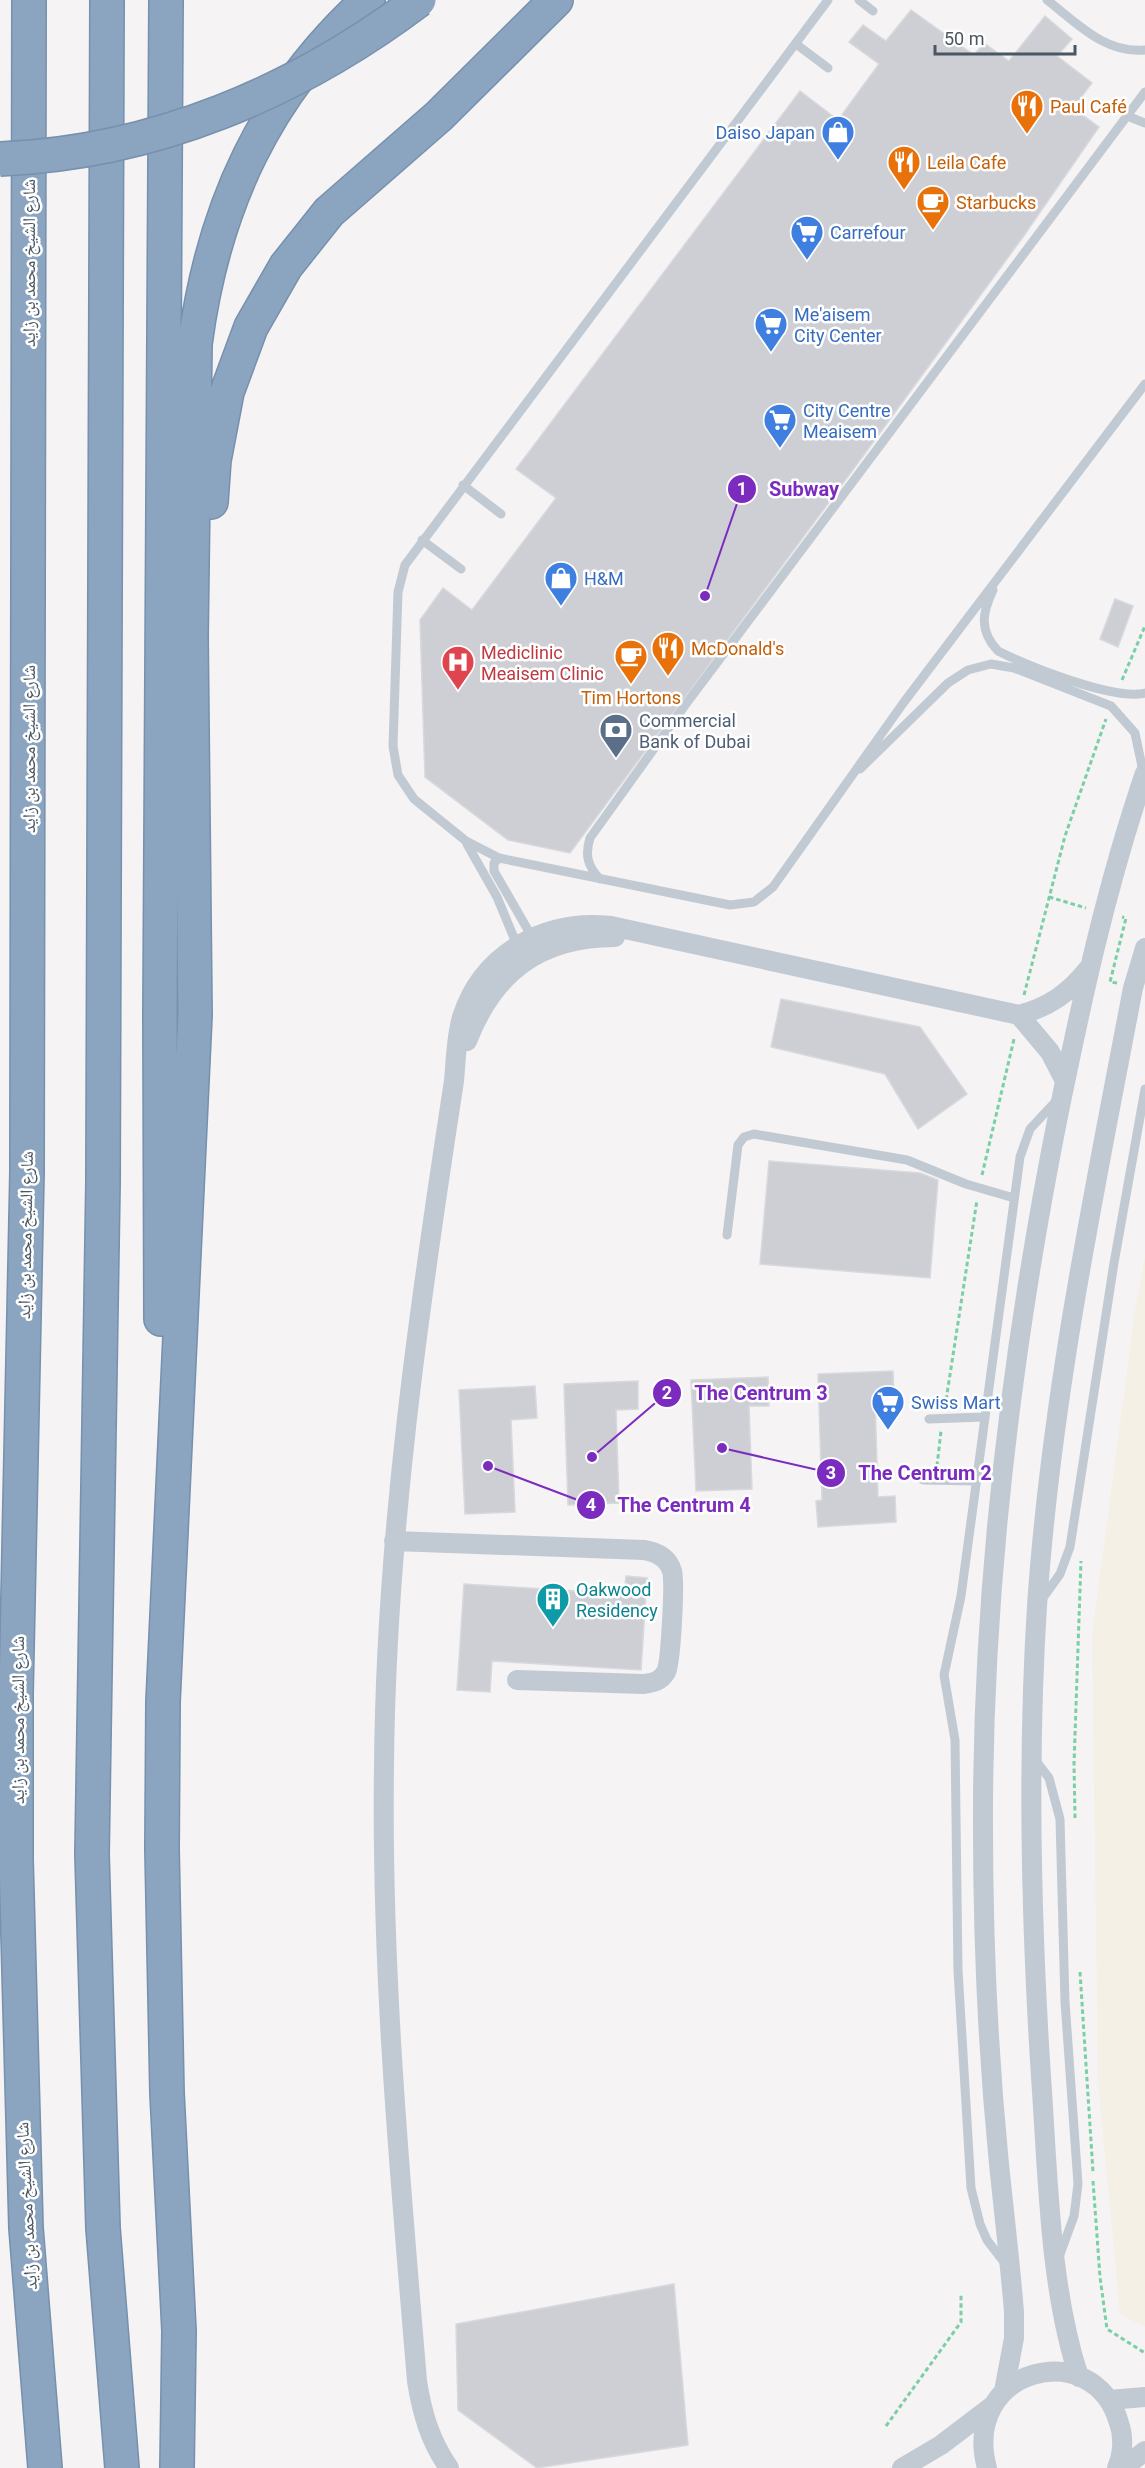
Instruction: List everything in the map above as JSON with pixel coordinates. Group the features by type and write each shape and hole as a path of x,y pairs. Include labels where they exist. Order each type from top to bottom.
{"highway":[{"name":"شارع الشيخ محمد بن زايد","path":"29,0 27,1172 16,1682 16,1870 26,2228 45,2468"},
{"path":"107,0 103,1182 92,1854 103,2228 122,2468"},
{"path":"166,0 160,1015 161,1323 173,1531"},
{"path":"177,2468 179,2331 167,2093 162,1849 164,1702 195,1015 191,637 192,381 200,306 215,242 246,161 281,99 321,47 368,0"},
{"path":"0,159 52,155 122,143 235,108 309,72 353,47 419,0"},
{"path":"191,637 206,543 219,426 238,359 267,296 286,266 329,212 439,116 556,0"},
{"path":"179,2331 200,2468"}],"street":[{"path":"1004,2391 1014,2338 999,2161 986,1944 983,1828 986,1680 996,1533 1008,1424 1040,1206 1088,969 1144,775"},
{"path":"449,2468 428,2432 418,2390 386,1984 384,1762 394,1541 418,1327 459,1032 468,1003 493,965 524,941 562,927 595,925 1019,1015 1051,1003 1065,994 1088,969"},
{"path":"454,1081 465,1045 480,1010 502,980 531,957 565,942 602,937 654,937"},
{"path":"1079,2377 1065,2329 1056,2262 1045,2135 1033,1924 1032,1756 1037,1606 1047,1501 1075,1292 1133,988 1145,948"},
{"path":"1019,1015 1050,1052 1064,1088"},
{"path":"394,1541 644,1550 662,1556 668,1563 673,1580 669,1660 662,1678 653,1683 643,1684 517,1680"},
{"path":"902,2468 941,2445 991,2407 1004,2391 1024,2378 1048,2371 1079,2377 1091,2382 1109,2400 1122,2430 1122,2446 1117,2468"},
{"path":"1109,2400 1145,2397"},
{"path":"987,2468 982,2437 991,2407"},
{"path":"1123,2468 1145,2451"}],"lane":[{"path":"828,0 405,565 398,592 394,761 404,788 414,799 466,841 499,858 730,904 754,902 773,887 904,702 1145,384"},
{"path":"859,0 873,12"},
{"path":"1047,0 1110,46 1126,50 1145,50"},
{"path":"796,44 828,68"},
{"path":"602,880 593,872 588,861 587,849 590,838 686,704 1145,92"},
{"path":"1127,116 1145,123"},
{"path":"463,485 501,514"},
{"path":"422,540 461,569"},
{"path":"999,575 983,616 984,629 989,641 998,651 1103,690 1127,695 1145,693"},
{"path":"852,777 948,683 968,670 991,664 1014,668 1111,706 1135,734 1144,775"},
{"path":"466,841 524,941"},
{"path":"499,858 494,863 494,871 524,941"},
{"path":"1010,2270 987,2240 977,2215 971,2188 958,1970 955,1740 944,1675 961,1596 1014,1198 1025,1138 1064,1088"},
{"path":"1037,1606 1060,1574 1071,1547 1112,1274 1145,1089"},
{"path":"727,1235 738,1145 744,1137 754,1134 907,1160 966,1184 1014,1198"},
{"path":"929,1419 984,1417"},
{"path":"923,1480 976,1481"},
{"path":"1032,1756 1049,1778 1060,1819 1065,2002 1078,2184 1070,2232 1056,2262"}],"path":[{"path":"1075,1823 1074,1764 1079,1577 1082,1553"},
{"path":"1079,1962 1100,2277 1107,2329 1145,2354"},
{"path":"886,2426 961,2322 961,2293"}],"sand":[{"path":"1145,1257 1145,2327 1120,2314 1098,2082 1092,1636 1135,1310"}],"building":[{"name":"Me'aisem City Center","path":"911,10 974,55 984,43 1009,61 1045,16 1072,39 1057,56 1092,83 1073,108 1099,127 1023,237 570,853 508,840 425,777 420,620 443,588 472,610 556,498 516,469 800,91 838,120 879,64 849,42 863,25 886,41"},
{"path":"1115,599 1133,606 1118,647 1100,639"},
{"path":"781,999 920,1027 967,1094 918,1129 885,1074 771,1047"},
{"path":"769,1161 920,1173 938,1180 930,1278 760,1264"},
{"path":"893,1371 894,1399 875,1400 878,1497 895,1496 896,1522 818,1527 816,1501 822,1500 818,1374"},
{"path":"768,1377 769,1406 749,1406 752,1489 696,1491 691,1380"},
{"path":"638,1381 638,1409 616,1410 619,1503 568,1505 564,1384"},
{"path":"535,1386 537,1418 511,1420 515,1512 465,1514 459,1390"},
{"name":"Oakwood Residency","path":"626,1576 647,1578 641,1670 492,1661 490,1692 457,1690 464,1584 624,1594"},
{"path":"674,2284 688,2445 537,2468 458,2410 456,2324"}],"place":[{"name":"Paul Café","path":"1027,135"},
{"name":"Daiso Japan","path":"838,161"},
{"name":"Leila Cafe","path":"904,191"},
{"name":"Starbucks","path":"933,231"},
{"name":"Carrefour","path":"807,261"},
{"name":"Me'aisem City Center","path":"771,353"},
{"name":"City Centre Meaisem","path":"780,449"},
{"name":"Subway","path":"705,596"},
{"name":"H&M","path":"561,607"},
{"name":"McDonald's","path":"668,677"},
{"name":"Tim Hortons","path":"631,685"},
{"name":"Mediclinic Meaisem Clinic","path":"458,691"},
{"name":"Commercial Bank of Dubai","path":"616,759"},
{"name":"Swiss Mart","path":"888,1431"},
{"name":"The Centrum 2","path":"722,1448"},
{"name":"The Centrum 3","path":"592,1457"},
{"name":"The Centrum 4","path":"488,1466"},
{"name":"Oakwood Residency","path":"553,1628"}]}
